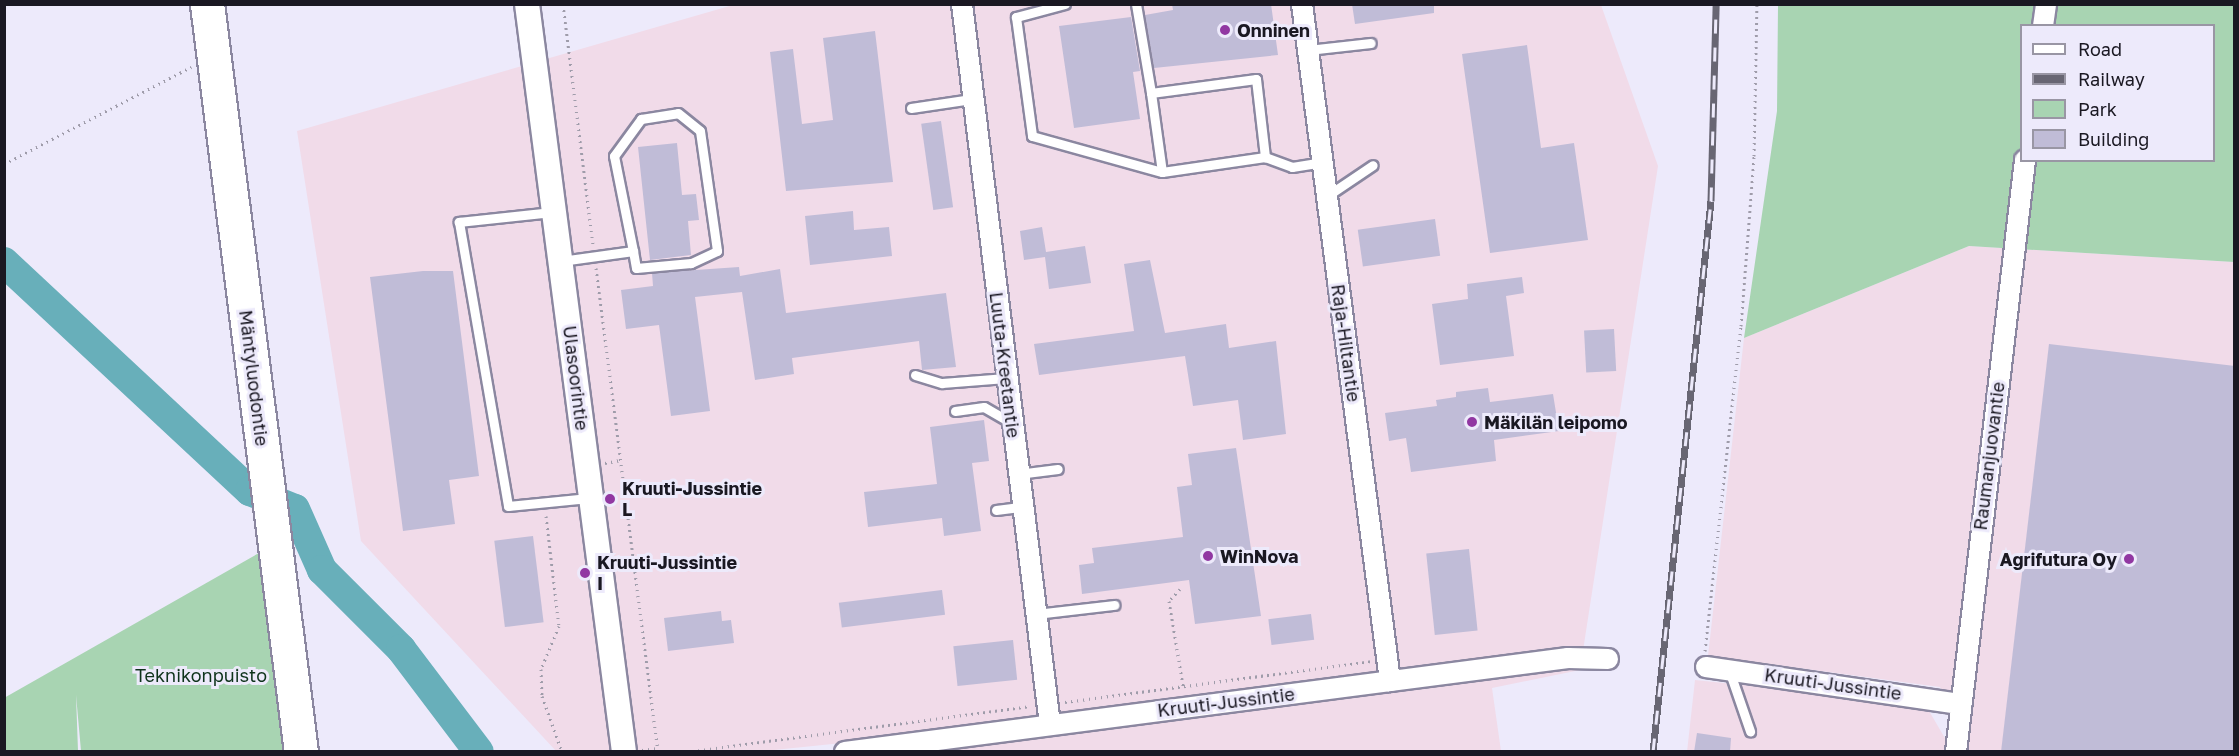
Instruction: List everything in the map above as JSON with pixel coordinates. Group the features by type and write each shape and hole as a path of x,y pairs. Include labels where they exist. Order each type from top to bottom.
{"highway":[{"name":"Mäntyluodontie","path":"207,4 301,752"}],"street":[{"name":"Ulasoorintie","path":"527,4 624,752"},
{"name":"Luuta-Kreetantie","path":"962,4 971,99 1050,725"},
{"name":"Raja-Hiltantie","path":"1302,4 1390,681"},
{"path":"2043,24 2046,4"},
{"name":"Raumanjuovantie","path":"1956,752 2025,162"},
{"name":"Kruuti-Jussintie","path":"845,752 1568,658 1608,659"},
{"name":"Kruuti-Jussintie","path":"1706,667 1961,704"}],"lane":[{"path":"1065,4 1016,17 1032,136 1162,172 1265,157 1292,167 1322,162"},
{"path":"1136,4 1162,172"},
{"path":"1308,50 1371,43"},
{"path":"1151,93 1256,79 1265,157"},
{"path":"911,108 971,99"},
{"path":"678,112 700,131 717,251 692,263 636,268 633,251 614,156 642,118 678,112"},
{"path":"1327,196 1373,165"},
{"path":"554,212 459,222 508,506 591,498"},
{"path":"561,261 633,251"},
{"path":"915,375 942,383 1006,378"},
{"path":"956,411 984,408 1012,423"},
{"path":"1018,474 1058,469"},
{"path":"996,510 1023,507"},
{"path":"1036,614 1114,605"},
{"path":"1729,670 1750,731"}],"path":[{"path":"562,4 658,752"},
{"path":"1706,667 1744,292 1757,4"},
{"path":"4,164 214,55"},
{"path":"544,502 559,626 541,669 542,696 562,752"},
{"path":"1180,589 1169,601 1184,686"}],"shaded area":[{"path":"733,5 1601,5 1658,166 1580,670 1492,688 1501,751 843,752 842,743 754,752 556,751 361,541 297,131"},
{"path":"1969,246 2234,262 2234,751 1966,751 1967,741 1940,687 1708,656 1744,338"},
{"path":"1695,680 1925,704 1946,740 1945,752 1687,752"}],"green space":[{"path":"1778,5 2234,5 2234,262 1969,246 1744,338 1777,111"},
{"name":"Teknikonpuisto","path":"266,549 289,751 81,751 76,695 78,751 5,751 4,698"}],"building":[{"name":"Onninen","path":"1172,4 1271,4 1278,55 1154,68 1145,15 1173,10"},
{"path":"1352,4 1434,4 1434,13 1355,24"},
{"path":"1131,17 1140,71 1133,72 1140,119 1074,128 1059,26"},
{"path":"875,31 893,182 786,191 770,52 793,49 802,124 833,120 823,38"},
{"path":"1527,45 1541,148 1574,143 1588,240 1490,253 1462,54"},
{"path":"941,121 953,207 933,210 921,124"},
{"path":"677,143 682,195 696,194 699,220 688,221 691,255 650,260 638,147"},
{"path":"853,211 854,230 889,227 892,256 810,265 805,216"},
{"path":"1435,219 1440,256 1363,266 1358,230"},
{"path":"1042,227 1046,252 1085,246 1091,283 1049,289 1045,257 1024,260 1020,231"},
{"path":"1150,260 1165,333 1226,324 1229,348 1276,341 1286,434 1243,440 1238,400 1193,406 1185,356 1039,375 1034,344 1134,331 1124,264"},
{"path":"739,267 740,276 780,269 786,313 946,293 956,367 922,370 919,341 792,358 794,374 755,380 742,292 695,297 710,411 671,416 659,325 626,329 621,290 653,286 652,273"},
{"path":"423,271 453,271 479,476 449,480 455,524 403,531 370,277"},
{"path":"1522,277 1524,293 1506,296 1514,356 1440,365 1432,304 1468,299 1467,284"},
{"path":"1614,329 1616,371 1586,373 1584,331"},
{"name":"Agrifutura Oy","path":"2049,344 2235,366 2235,752 2001,752"},
{"name":"Mäkilän leipomo","path":"1488,388 1490,402 1553,394 1559,431 1494,440 1496,461 1411,472 1406,438 1389,441 1385,413 1437,406 1436,400 1456,397 1456,392"},
{"path":"984,420 989,461 972,463 981,531 944,536 942,518 868,527 864,492 937,484 930,427"},
{"path":"1236,448 1261,616 1195,624 1189,580 1082,594 1079,565 1094,563 1092,548 1183,537 1177,487 1192,485 1188,454"},
{"path":"533,536 544,622 505,627 494,541"},
{"path":"1469,549 1478,631 1435,635 1426,553"},
{"path":"942,590 945,615 842,627 839,603"},
{"path":"721,611 722,621 731,620 734,643 668,651 664,618"},
{"path":"1311,614 1314,640 1271,645 1268,619"},
{"path":"1013,640 1017,680 958,686 953,646"},
{"path":"1697,733 1731,738 1730,752 1694,752"}],"waterway":[{"path":"4,262 250,491 295,509 322,570 401,649 479,752"}],"railway":[{"path":"1653,752 1711,201 1716,4"}],"place":[{"name":"Onninen","path":"1225,30"},
{"name":"Mäkilän leipomo","path":"1472,422"},
{"name":"Kruuti-Jussintie L","path":"610,499"},
{"name":"WinNova","path":"1208,556"},
{"name":"Agrifutura Oy","path":"2129,559"},
{"name":"Kruuti-Jussintie I","path":"585,573"}]}
